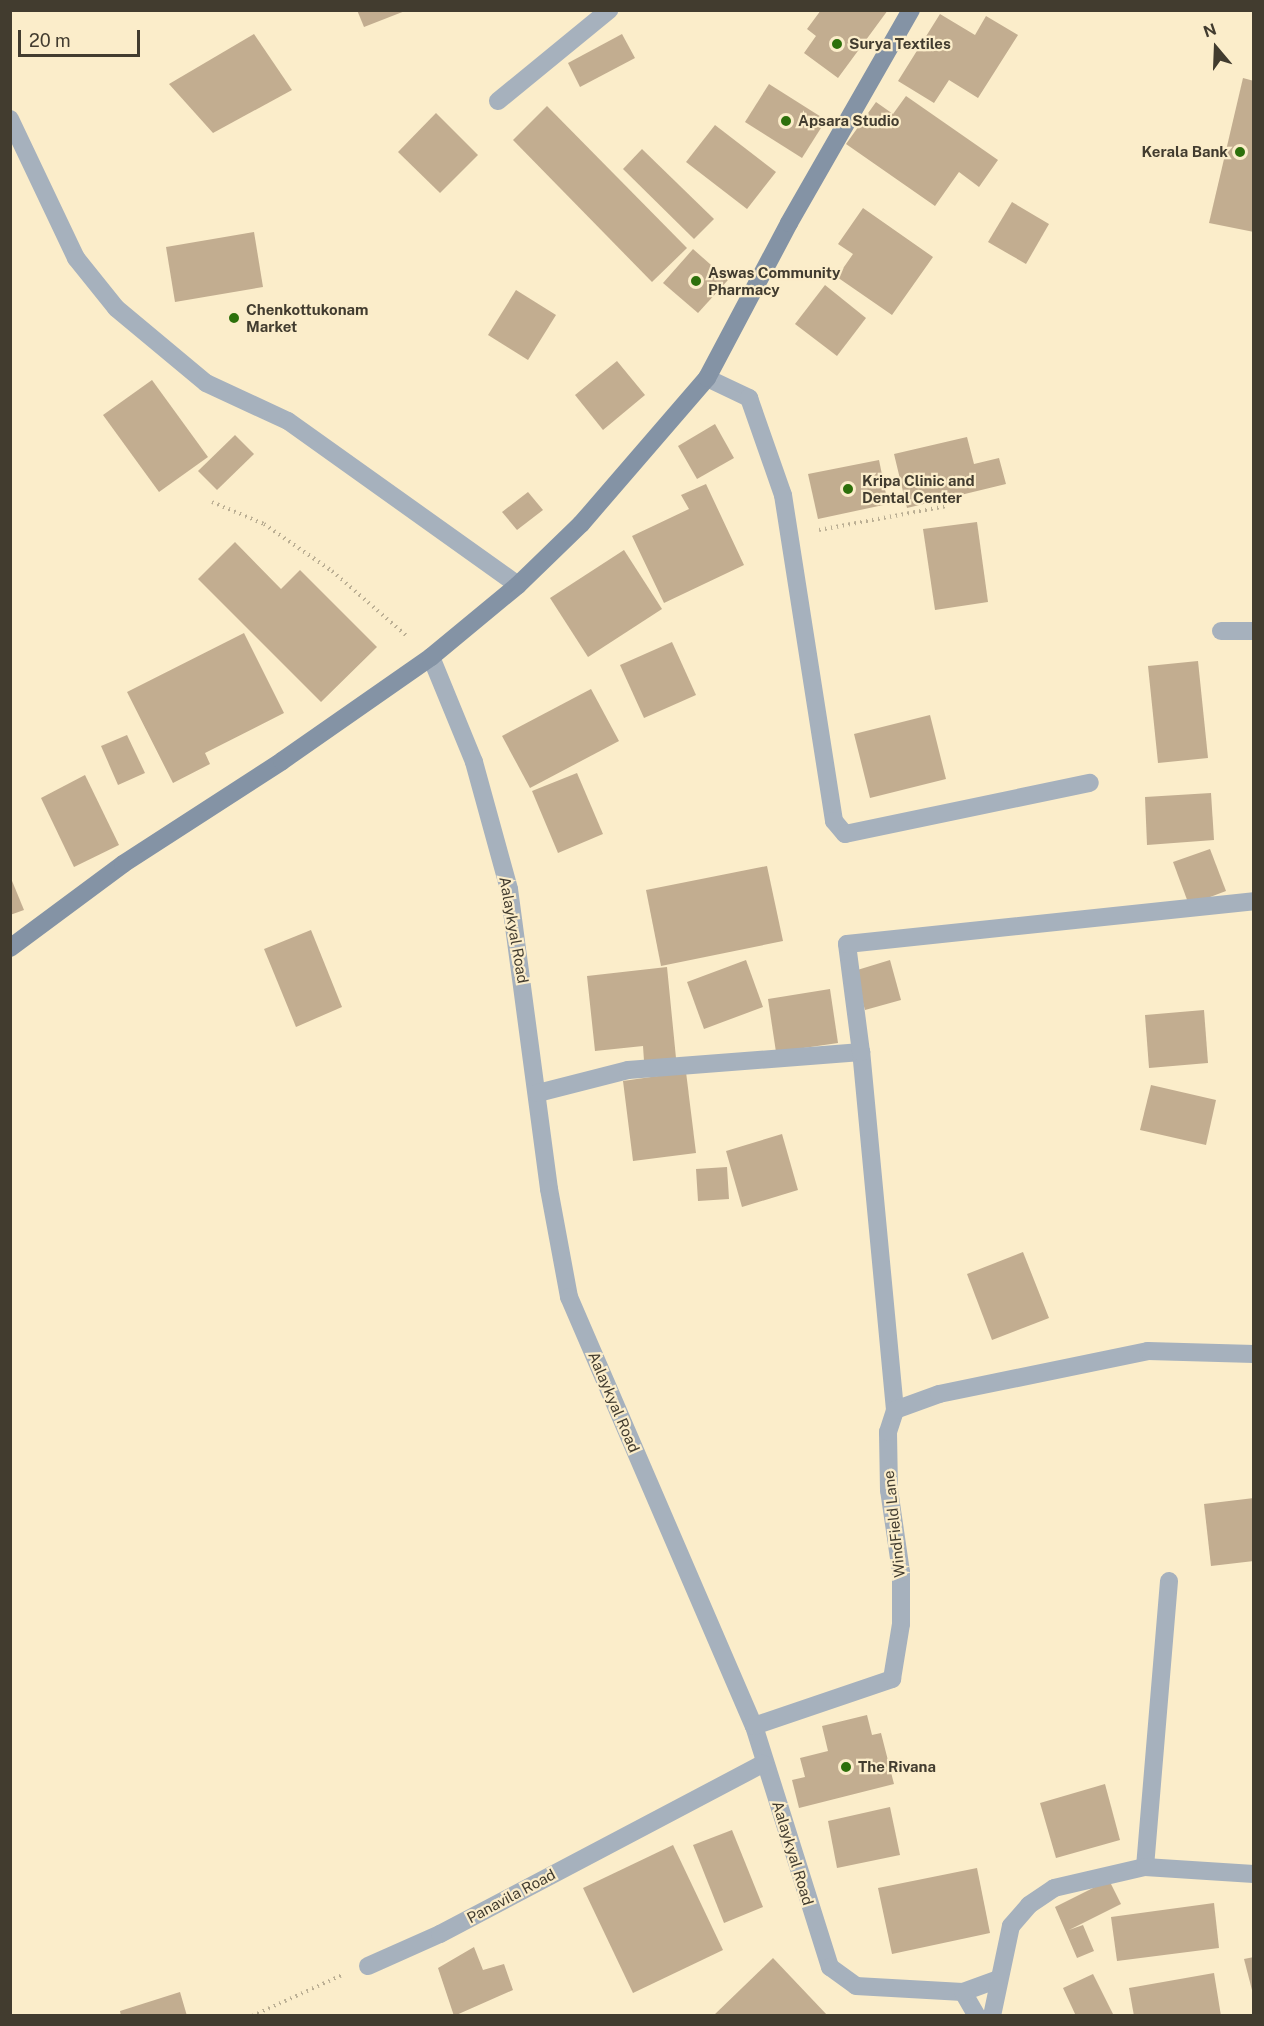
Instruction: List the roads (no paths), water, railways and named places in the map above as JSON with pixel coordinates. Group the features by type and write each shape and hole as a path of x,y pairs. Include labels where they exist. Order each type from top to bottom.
{"main road":[{"path":"10,948 123,864 282,761 431,657 518,585 581,524 707,378 789,223 911,10"}],"street":[{"path":"498,101 609,10"},
{"path":"10,119 76,258 116,308 206,383 288,421 518,585"},
{"path":"707,378 749,398 783,495 834,820 845,834 1090,783"},
{"path":"1221,631 1254,631"},
{"name":"Aalaykyal Road","path":"431,657 474,762 509,889 549,1189 570,1297 754,1726 763,1764 791,1837 830,1967 856,1986 963,1992"},
{"path":"1254,901 847,944 861,1052 895,1410 939,1394 1148,1351 1254,1354"},
{"path":"538,1093 628,1070 861,1052"},
{"name":"WindField Lane","path":"754,1726 892,1679 901,1624 900,1572 889,1490 888,1432 895,1410"},
{"path":"1145,1867 1169,1581"},
{"name":"Panavila Road","path":"368,1966 440,1934 763,1764"},
{"path":"992,2016 1011,1926 1029,1905 1054,1888 1145,1867 1254,1874"},
{"path":"977,2016 963,1992 999,1978"}],"place":[{"name":"Surya Textiles","path":"837,44"},
{"name":"Apsara Studio","path":"786,121"},
{"name":"Kerala Bank","path":"1240,152"},
{"name":"Aswas Community Pharmacy","path":"696,281"},
{"name":"Chenkottukonam Market","path":"234,318"},
{"name":"Kripa Clinic and Dental Center","path":"848,489"},
{"name":"The Rivana","path":"846,1767"}]}
